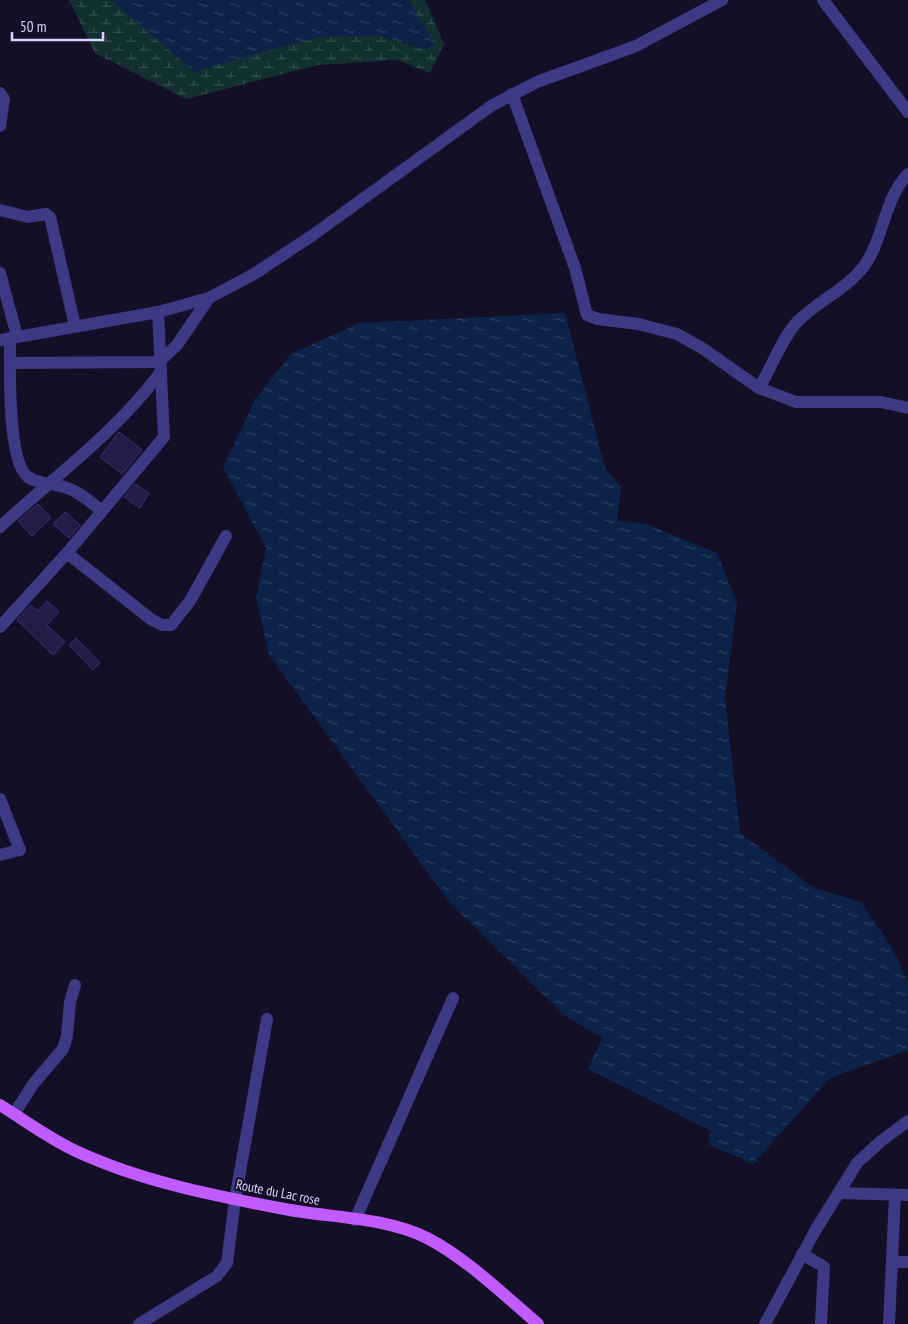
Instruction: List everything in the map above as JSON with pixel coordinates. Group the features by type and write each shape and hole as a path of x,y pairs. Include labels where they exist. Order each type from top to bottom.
{"main road":[{"name":"Route du Lac rose","path":"0,1105 78,1152 117,1168 235,1200 302,1213 388,1224 428,1239 483,1278 538,1324"}],"street":[{"path":"9,338 158,312 209,298 254,274 313,235 418,158 460,130 490,106 537,82 636,46 722,0"},
{"path":"823,0 908,112"},
{"path":"0,93 4,99 0,126"},
{"path":"512,94 575,268 587,315 598,319 638,324 677,334 702,348 759,388 796,402 881,402 908,408"},
{"path":"759,388 797,323 850,281 864,266 875,247 895,192 908,174"},
{"path":"0,210 28,217 46,214 50,217 75,326"},
{"path":"0,273 9,338 10,363 5,408 23,470 27,476 74,490 102,511"},
{"path":"0,527 47,483 106,435 130,410 209,298"},
{"path":"0,626 67,553 164,437 159,368 158,312"},
{"path":"10,363 159,368"},
{"path":"67,553 152,620 162,625 171,625 177,620 190,601 226,536"},
{"path":"0,801 20,850 0,855"},
{"path":"14,1114 29,1090 63,1049 75,985"},
{"path":"355,1220 452,998"},
{"path":"139,1324 217,1276 226,1263 235,1200 267,1019"},
{"path":"765,1324 802,1254 857,1162 908,1121"},
{"path":"840,1193 908,1195"},
{"path":"889,1324 895,1195"},
{"path":"802,1254 824,1267 821,1324"},
{"path":"892,1262 908,1262"}],"green space":[{"path":"69,0 425,0 444,44 430,73 398,60 318,65 186,99 95,53"}],"water":[{"path":"111,0 409,0 434,42 427,50 380,36 320,37 208,67 196,73"},
{"path":"565,313 605,468 621,487 617,521 646,524 717,553 737,603 725,697 740,833 814,888 861,902 892,948 908,981 908,1050 830,1078 753,1164 708,1144 711,1131 588,1069 602,1038 564,1015 450,903 269,655 256,598 266,548 223,467 256,398 291,354 359,323"}],"building":[{"path":"119,432 142,450 122,474 100,457"},
{"path":"135,484 149,493 140,508 124,497"},
{"path":"38,504 51,518 32,536 18,521"},
{"path":"65,512 80,525 69,538 53,524"},
{"path":"47,601 59,612 47,625 65,642 53,655 17,620 31,605 38,611"},
{"path":"76,638 100,663 93,670 69,645"}]}
